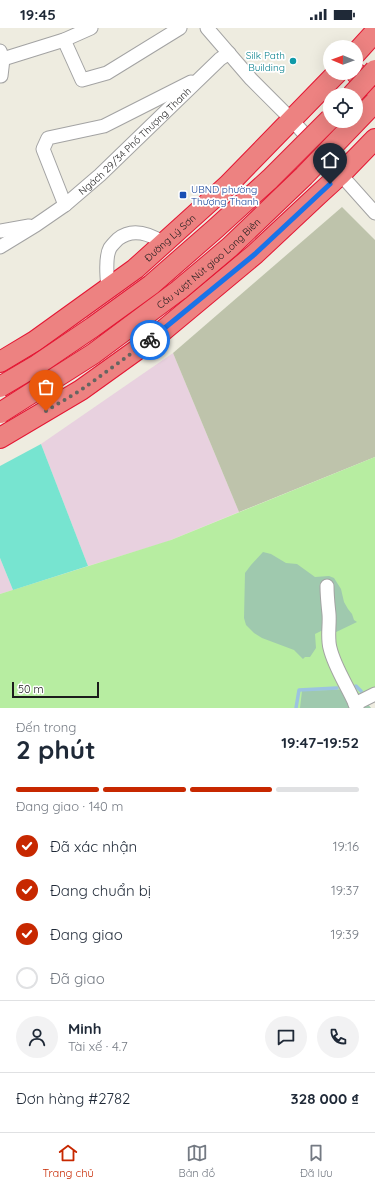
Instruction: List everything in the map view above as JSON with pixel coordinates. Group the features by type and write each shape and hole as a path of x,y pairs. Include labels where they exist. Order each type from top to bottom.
{"highway":[{"path":"363,45 375,32"},
{"path":"358,88 375,70"},
{"name":"Đường Lý Sơn","path":"1,359 35,341 135,269 228,185 330,80"},
{"path":"363,80 375,93"},
{"name":"Cầu vượt Nút giao Long Biên","path":"0,413 93,354 179,290 230,247 287,192 375,102"},
{"name":"Cầu vượt Nút giao Long Biên","path":"0,387 37,365 93,328 151,285 216,229 270,179 323,126"},
{"path":"0,438 81,390 159,334 255,254 293,217 341,174 375,139"},
{"path":"258,155 275,163 290,178 295,194 293,217"}],"street":[{"path":"1,76 2,55 64,40 91,28"},
{"path":"64,40 82,80 107,73 180,28"},
{"path":"207,28 251,79 292,120 375,213"},
{"name":"Ngách 29/34 Phố Thượng Thanh","path":"0,247 64,205 100,175 220,59 229,53"},
{"path":"64,205 43,149 48,138 104,126 201,77"},
{"name":"Ngách 29/34 Phố Thượng Thanh","path":"0,231 36,224"},
{"path":"108,289 107,264 110,249 123,235 136,232 146,234 164,243"},
{"path":"327,586 330,648 334,661 356,706 375,694"}],"shaded area":[{"path":"342,207 375,240 375,457 239,512 173,353"},
{"path":"173,353 239,512 166,542 88,566 41,444"},
{"path":"41,444 88,566 13,590 0,558 0,466"},
{"path":"263,552 271,554 286,563 297,564 315,577 329,576 334,578 341,589 344,602 354,620 357,622 332,634 329,630 321,631 315,634 316,648 310,657 305,657 303,659 294,650 262,638 254,633 246,625 244,618 245,573"},
{"path":"0,558 13,590 0,594"},
{"path":"355,689 371,708 300,708 302,691"}],"green space":[{"path":"375,457 375,694 362,701 371,708 0,708 0,594 171,540"}],"waterway":[{"path":"356,686 361,691"},
{"path":"296,708 299,690 337,688"}],"way so far":[{"path":"46,411 81,390 150,340"}],"place":[{"name":"Silk Path Building","path":"293,61"},
{"name":"UBND phường Thượng Thanh","path":"183,195"}],"route":[{"path":"150,340 255,254 330,184"}]}
